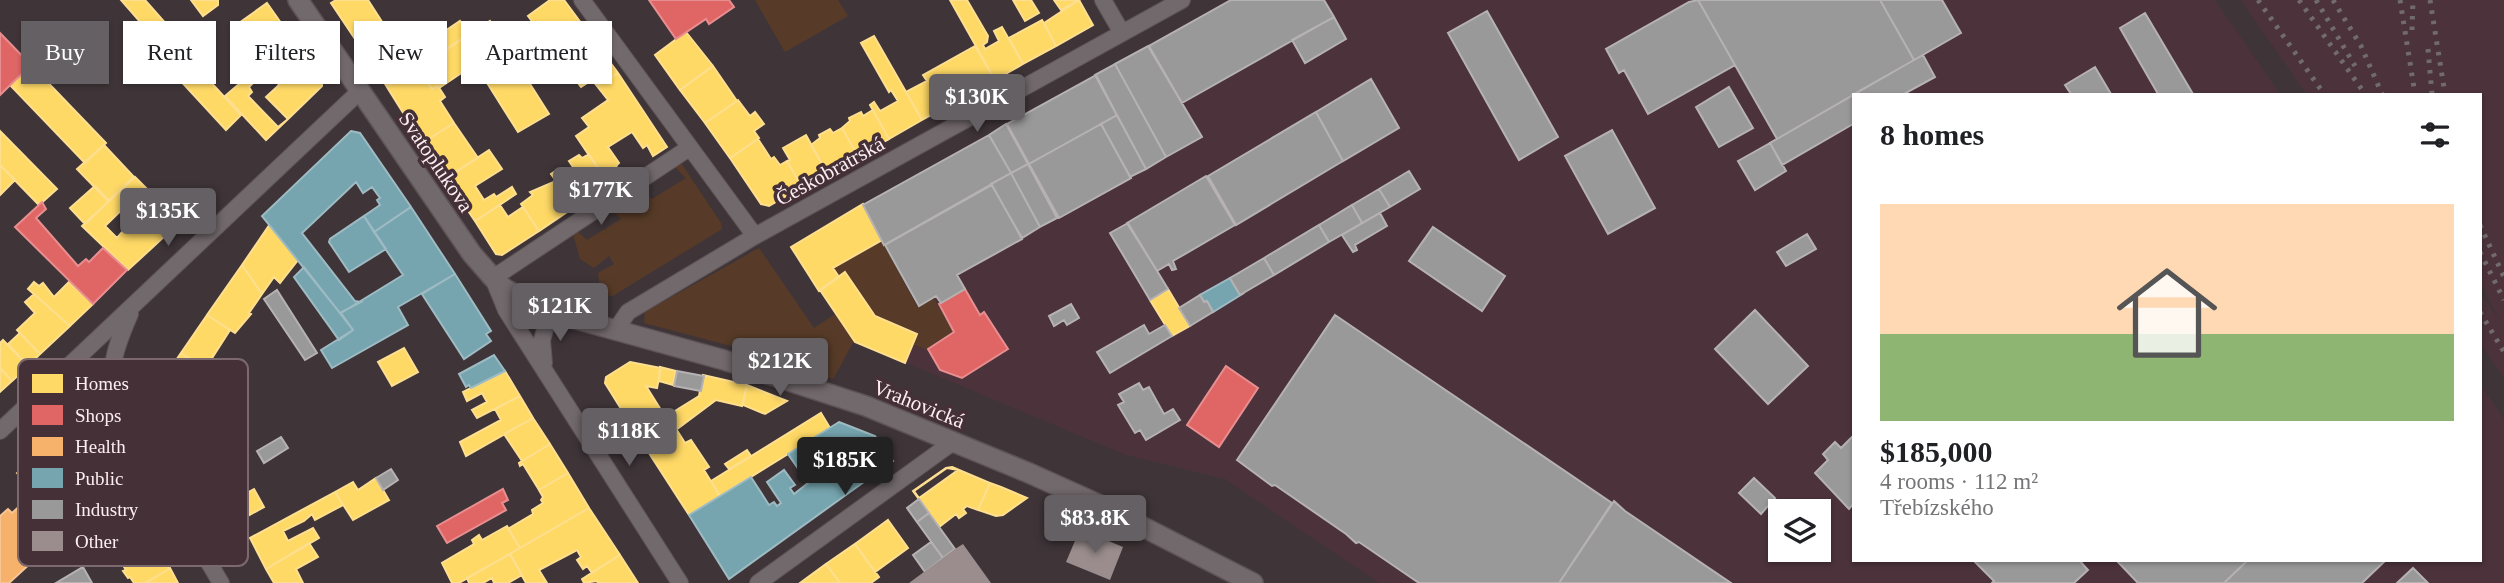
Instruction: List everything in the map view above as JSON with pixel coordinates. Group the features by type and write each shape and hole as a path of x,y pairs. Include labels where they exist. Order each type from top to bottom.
{"street":[{"name":"Svatoplukova","path":"298,0 472,254 505,289 550,313 542,340 547,372"},
{"path":"582,0 755,236"},
{"path":"1103,0 1122,33"},
{"name":"Českobratrská","path":"615,331 628,312 755,236 1182,0"},
{"path":"77,359 360,91"},
{"path":"492,278 689,148"},
{"name":"Svatoplukova","path":"492,278 506,310 680,583"},
{"path":"114,359 115,348 134,305"},
{"name":"Vrahovická","path":"550,313 765,372 866,406 1100,505 1254,583"},
{"path":"0,431 18,414"},
{"path":"758,583 954,442"},
{"path":"211,566 221,583"}],"shaded area":[{"path":"755,0 838,0 848,16 785,52"},
{"path":"1228,0 2215,0 2279,93 1852,93 1852,562 2482,562 2482,387 2504,419 2504,583 1379,583 1225,479 1126,455 904,362 911,344 927,349 952,331 933,297 918,306 862,205"},
{"path":"2241,0 2504,0 2504,378 2482,346 2482,296 2502,323 2482,288 2482,93 2305,93"},
{"path":"681,163 721,223 722,229 611,297 600,289 598,273 614,264 609,256 594,268 580,259 573,234 577,231 587,240 621,219 611,209 641,189 652,199 686,178 675,167"},
{"path":"881,240 917,306 933,297 953,331 926,349 911,344 874,316 844,272 839,276 832,267"},
{"path":"759,248 814,328 835,314 854,341 833,379 731,346 644,323 645,312"}],"building: Homes":[{"path":"121,0 145,0 164,21 139,21"},
{"path":"191,0 218,0 218,5 203,16"},
{"path":"336,0 368,0 382,21 354,21 354,38 331,3"},
{"path":"550,0 564,0 580,21 532,21 528,16"},
{"path":"950,0 967,0 988,36 983,45 985,49 999,41 994,31 1002,27 1023,64 995,80"},
{"path":"1013,0 1031,0 1039,13 1025,21"},
{"path":"1054,0 1079,0 1061,10"},
{"path":"1079,0 1093,25 1056,46 1044,23"},
{"path":"267,3 280,21 242,21"},
{"path":"1042,20 1056,46 1023,64 1009,38"},
{"path":"461,22 461,39 447,49 447,30"},
{"path":"686,32 713,66 680,90 655,55"},
{"path":"874,36 922,120 889,139 870,105 874,102 880,111 898,101 891,90 889,92 861,43"},
{"path":"461,40 461,73 447,83 447,49"},
{"path":"975,46 995,80 922,120 906,92 927,81 923,75"},
{"path":"612,65 618,73 612,77"},
{"path":"713,66 737,101 705,123 680,90"},
{"path":"618,73 667,147 653,156 647,145 643,148 632,132 608,147 619,163 616,166 623,176 609,185 576,136 589,127 582,118 608,100 597,86 612,84 612,77"},
{"path":"21,75 21,84 49,84 106,143 85,163 10,85"},
{"path":"184,84 212,84 241,115 226,130"},
{"path":"239,84 252,84 249,87 252,92 248,96 278,127 288,119 266,140 225,96"},
{"path":"392,84 429,84 432,89 438,86 445,97 440,101 454,123 422,143 387,87"},
{"path":"429,84 445,84 439,88 438,86 432,89"},
{"path":"488,84 530,84 549,114 518,132"},
{"path":"279,85 322,86 288,119 266,97"},
{"path":"738,100 750,116 755,112 764,124 754,131 759,138 730,158 705,123"},
{"path":"873,110 889,139 858,156 842,128 850,121 849,118 861,112 863,116"},
{"path":"454,123 478,158 446,178 422,143"},
{"path":"842,128 858,156 827,173 811,145 820,138 819,135 830,129 833,133"},
{"path":"0,131 57,189 39,205 0,165"},
{"path":"806,135 827,173 802,187 783,148"},
{"path":"758,139 771,159 774,157 780,165 787,161 802,187 769,206 761,204 730,158"},
{"path":"104,145 134,177 108,201 77,169"},
{"path":"489,150 502,169 475,186 484,200 494,194 496,197 512,187 516,194 475,221 446,178"},
{"path":"589,154 609,185 579,204 561,176 573,167 569,161 579,155 582,158"},
{"path":"0,165 15,180 0,195"},
{"path":"557,170 579,204 539,231 521,204 533,195 530,192 556,181 551,174"},
{"path":"135,177 180,222 128,270 82,226","holes":["135,197 147,197 157,204 132,228 129,224 117,238 105,226"]},
{"path":"95,186 109,201 85,224 70,208"},
{"path":"863,204 882,240 833,268 839,277 819,291 791,247"},
{"path":"500,205 508,217 523,207 539,231 502,255 496,254 475,221"},
{"path":"270,224 298,260 280,283 274,277 262,294 242,265"},
{"path":"242,265 262,294 249,313 251,314 235,333 207,315"},
{"path":"845,272 875,316 917,334 905,363 855,342 820,290"},
{"path":"34,282 39,286 43,283 54,297 69,282 93,304 70,326 28,289"},
{"path":"1168,289 1190,326 1172,336 1150,300"},
{"path":"34,294 70,326 40,354 17,330 35,313 25,302"},
{"path":"207,315 230,330 211,359 190,359 181,353"},
{"path":"20,333 40,354 35,359 22,359 8,344"},
{"path":"3,340 21,359 18,359 18,375 12,381 0,368 0,343"},
{"path":"404,348 418,372 392,386 378,362"},
{"path":"181,353 190,359 177,359"},
{"path":"630,362 661,368 657,388 646,386 666,418 638,436 605,383 606,377"},
{"path":"660,367 676,371 673,385 659,381"},
{"path":"0,368 12,381 0,392"},
{"path":"505,371 520,396 477,418 472,410 487,402 482,393 467,401 463,392"},
{"path":"703,375 747,385 742,406 716,400 677,429 667,416 699,396"},
{"path":"747,385 787,401 765,414 743,405"},
{"path":"520,396 533,418 466,456 460,442 501,420 495,409"},
{"path":"821,413 830,428 720,496 711,481"},
{"path":"668,416 685,443 691,440 709,467 704,470 720,496 689,515 638,436"},
{"path":"533,418 550,444 522,461 504,434"},
{"path":"550,444 568,473 539,490 523,464 520,466 519,463"},
{"path":"747,450 751,456 729,469 725,464"},
{"path":"952,467 990,483 978,510 967,506 963,509 966,513 959,518 956,514 939,527 913,491 946,468","holes":["947,468 958,470 919,498 914,491"]},
{"path":"568,473 589,508 520,548 508,529 533,514 532,510 543,503 539,490"},
{"path":"376,478 389,500 353,520 335,492 353,482 358,490"},
{"path":"990,483 1027,498 1003,515 996,516 978,510"},
{"path":"254,489 264,507 248,516 248,492"},
{"path":"335,492 343,505 315,520 312,514 283,531 288,541 313,528 319,538 266,569 250,538"},
{"path":"589,508 620,555 592,573 587,566 583,569 577,560 581,557 577,550 539,570 547,583 526,583 510,554"},
{"path":"888,520 908,548 875,572 855,544"},
{"path":"507,526 520,548 459,583 452,583 442,563 474,544 472,540 479,535 482,540"},
{"path":"309,543 318,557 296,569 303,583 274,583 266,569"},
{"path":"855,544 879,577 871,583 840,583 826,564"},
{"path":"510,554 522,575 508,583 494,583 492,578 483,583 469,583 467,578"},
{"path":"620,555 638,583 584,583 582,579"},
{"path":"826,564 840,583 800,583"},
{"path":"123,566 167,566 169,569 145,583 134,583 123,571 126,570"},
{"path":"169,569 178,583 145,583"}],"building: Shops":[{"path":"649,0 729,0 734,7 709,24 706,19 676,39"},
{"path":"0,33 21,55 21,75 0,95"},
{"path":"42,202 46,209 36,218 78,266 86,259 89,262 103,248 127,270 93,304 15,227"},
{"path":"965,289 980,315 984,312 1008,349 962,378 940,370 928,349 954,332 939,304"},
{"path":"1226,366 1258,388 1219,447 1187,425"},
{"path":"503,489 508,500 502,503 506,510 447,543 437,526"}],"building: Health":[{"path":"18,508 18,566 28,566 9,583 0,583 0,516 8,509 12,513"}],"building: Public":[{"path":"351,131 360,133 411,207 374,232 364,216 380,205 377,200 380,198 372,187 363,193 356,182 302,233 355,301 361,302 340,313 262,216"},
{"path":"411,207 455,274 398,307 408,325 332,368 321,350 353,330 341,313 403,275 374,232"},
{"path":"364,216 386,249 349,272 329,242"},
{"path":"304,267 353,330 339,340 294,277"},
{"path":"455,274 491,331 486,334 491,341 464,359 422,294"},
{"path":"1230,278 1240,295 1244,293 1213,312 1200,295"},
{"path":"494,355 505,371 471,388 469,385 466,387 459,374"},
{"path":"839,422 875,436 893,461 729,579 689,515 751,477 769,505 774,502 777,506 781,503 767,482 784,470 795,485 790,488 794,494 808,483 788,454"}],"building: Industry":[{"path":"1231,0 1324,0 1334,17 1182,103 1149,46"},
{"path":"1698,0 1735,65 1648,114 1624,70 1619,73 1606,49 1689,2"},
{"path":"1698,0 1880,0 1914,60 1857,93 1852,93 1852,96 1777,139"},
{"path":"1880,0 1942,0 1961,33 1914,60"},
{"path":"1487,11 1558,137 1519,160 1448,33"},
{"path":"2145,13 2192,93 2157,93 2120,28"},
{"path":"1334,17 1346,39 1305,63 1292,40"},
{"path":"1148,46 1202,137 1166,157 1115,64"},
{"path":"1923,55 1935,77 1906,93 1856,93"},
{"path":"1115,64 1166,157 1146,169 1095,75"},
{"path":"2095,67 2110,93 2070,93 2065,85"},
{"path":"1096,75 1117,115 1029,164 1007,124"},
{"path":"1371,79 1399,128 1343,161 1316,112"},
{"path":"1729,87 1753,128 1719,147 1696,107"},
{"path":"1852,96 1852,125 1782,165 1770,143"},
{"path":"1316,112 1343,161 1236,225 1208,176"},
{"path":"1117,115 1146,169 1130,177 1101,124"},
{"path":"1006,124 1028,164 1011,173 989,135"},
{"path":"1101,124 1131,178 1059,218 1029,164"},
{"path":"1612,130 1655,208 1608,234 1565,156"},
{"path":"989,135 1011,173 884,245 863,205"},
{"path":"1770,143 1786,171 1755,190 1738,161"},
{"path":"1028,164 1057,218 1040,227 1011,173"},
{"path":"1409,171 1420,189 1390,207 1379,189"},
{"path":"1011,173 1040,227 1022,238 991,184"},
{"path":"1206,176 1235,225 1173,261 1176,269 1172,270 1169,264 1157,271 1127,223"},
{"path":"992,185 1022,239 957,275 965,289 941,303 936,296 919,306 885,245"},
{"path":"1379,189 1390,207 1362,223 1352,205"},
{"path":"1352,205 1362,223 1329,242 1319,225"},
{"path":"1380,213 1387,226 1355,245 1357,250 1353,252 1342,235"},
{"path":"1128,223 1168,289 1150,300 1110,233"},
{"path":"1319,225 1329,242 1274,275 1264,258"},
{"path":"1433,227 1505,276 1482,311 1409,261"},
{"path":"1807,234 1816,249 1786,266 1777,252"},
{"path":"1264,258 1274,275 1240,295 1230,278"},
{"path":"277,290 317,353 305,360 264,299"},
{"path":"1200,295 1213,312 1190,326 1179,308"},
{"path":"1071,304 1079,318 1067,325 1064,320 1054,326 1049,316"},
{"path":"1755,310 1808,366 1768,404 1715,349"},
{"path":"1335,315 1612,503 1559,583 1419,583 1359,542 1356,543 1237,460"},
{"path":"1144,325 1149,334 1165,325 1172,336 1110,373 1097,352"},
{"path":"677,371 704,376 701,391 674,386"},
{"path":"1139,383 1143,390 1149,387 1164,414 1173,409 1180,420 1146,440 1140,430 1135,433 1118,405 1124,402 1119,394"},
{"path":"281,437 288,448 264,463 257,451"},
{"path":"1852,437 1852,505 1849,509 1815,473 1828,460 1823,454 1835,442 1841,448"},
{"path":"391,469 398,480 383,490 376,478"},
{"path":"1754,478 1775,498 1768,499 1768,506 1761,514 1739,493"},
{"path":"919,499 929,513 917,522 907,508"},
{"path":"1614,501 1625,511 1731,583 1559,583"},
{"path":"929,513 955,549 943,558 917,522"},
{"path":"931,542 943,558 925,572 913,555"},
{"path":"1975,562 2081,562 2088,570 2074,583 1992,583 1994,581"},
{"path":"2118,562 2246,562 2224,583 2138,583"},
{"path":"2246,562 2384,562 2362,583 2224,583"},
{"path":"83,567 92,583 56,583"},
{"path":"2413,568 2428,583 2397,583"}],"building: Other":[{"path":"1080,529 1123,547 1110,580 1066,562"},
{"path":"963,544 991,583 909,583 955,549"}],"railway":[{"path":"2258,0 2323,93"},
{"path":"2299,0 2364,93"},
{"path":"2316,0 2355,66"},
{"path":"2333,0 2361,46 2382,93"},
{"path":"2400,0 2415,93"},
{"path":"2412,30 2413,0"},
{"path":"2430,0 2445,93"},
{"path":"2428,49 2432,93"},
{"path":"2482,229 2504,277"},
{"path":"2482,256 2504,300"},
{"path":"2482,315 2504,352"}]}
